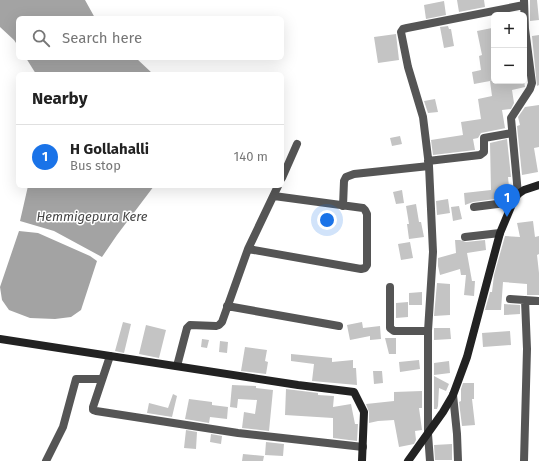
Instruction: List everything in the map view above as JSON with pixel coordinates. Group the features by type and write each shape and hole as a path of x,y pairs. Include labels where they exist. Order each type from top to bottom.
{"street":[{"path":"430,461 428,434 428,331 433,252 429,164 423,117 408,67 402,30 524,2 525,29 532,86 512,115 512,134 518,194"},
{"path":"343,206 344,181 346,177 354,174 429,164 480,155 484,152 484,138 512,134"},
{"path":"284,173 297,144"},
{"path":"408,461 428,434 453,395 467,357 500,233 513,202 518,194 524,190 539,185"},
{"path":"177,366 187,328 190,325 219,325 248,249 277,188"},
{"path":"248,249 361,269 365,268 366,210 363,208 274,196"},
{"path":"474,207 513,202"},
{"path":"465,237 500,233"},
{"path":"390,287 390,328 394,331 428,331"},
{"path":"510,299 539,300"},
{"path":"524,461 527,349 525,300"},
{"path":"227,306 339,326"},
{"path":"0,339 298,385 354,392 364,412 362,461"},
{"path":"110,356 92,407 93,410 238,433 363,447"},
{"path":"46,461 63,427 76,379 102,379"},
{"path":"453,395 458,461"}],"water":[{"path":"0,0 85,0 94,16 16,16 16,43 0,27"},
{"path":"27,60 138,60 151,72 35,72"},
{"name":"Hemmigepura Kere","path":"28,188 152,188 102,257 54,231 20,221"},
{"name":"Hemmigepura Kere","path":"19,231 38,233 90,256 97,261 81,310 71,317 55,319 30,318 9,310 2,300 0,287"}],"building":[{"path":"457,0 484,0 485,7 459,12"},
{"path":"530,0 537,0 539,20 530,21"},
{"path":"444,1 446,15 426,19 424,5"},
{"path":"448,26 449,29 451,29 454,46 444,48 440,27"},
{"path":"491,28 491,48 491,81 474,84 472,72 481,70 479,56 482,55 477,31"},
{"path":"396,34 399,60 378,63 374,37"},
{"path":"539,35 539,85 537,86 532,36"},
{"path":"490,81 491,84 524,84 525,87 512,90 514,103 511,109 502,110 506,128 481,133 478,138 473,139 475,150 433,155 431,140 463,135 461,122 481,119 478,99 492,96"},
{"path":"435,99 438,112 428,113 424,101"},
{"path":"539,105 539,147 534,148 538,172 522,175 517,126 520,125 518,117 525,107"},
{"path":"400,136 402,144 392,146 390,138"},
{"path":"507,139 511,177 508,177 510,197 473,202 465,205 464,193 491,190 490,143"},
{"path":"402,190 404,203 396,204 393,192"},
{"path":"448,199 450,213 437,215 436,201"},
{"path":"416,204 419,222 421,222 424,237 409,239 407,224 409,224 406,206"},
{"path":"459,206 462,219 453,221 451,207"},
{"path":"533,221 535,237 539,236 539,254 537,255 539,295 527,295 527,284 503,282 501,310 485,310 490,292 492,292 494,275 505,236 520,237 517,223"},
{"path":"455,240 466,242 485,240 486,250 467,253 472,281 475,281 474,296 464,295 466,275 461,275 460,269 440,275 438,258 456,253"},
{"path":"410,242 413,258 401,260 398,244"},
{"path":"437,283 450,284 450,315 434,316"},
{"path":"422,292 422,305 409,305 409,293"},
{"path":"408,302 408,317 396,318 396,303"},
{"path":"504,304 520,305 520,314 504,315"},
{"path":"123,322 131,324 124,353 115,351"},
{"path":"362,322 363,328 380,326 381,339 370,340 370,336 350,340 347,325"},
{"path":"146,325 166,330 159,358 139,354"},
{"path":"434,328 450,328 451,339 434,340"},
{"path":"510,331 511,345 483,347 482,333"},
{"path":"385,338 396,338 396,354 389,354"},
{"path":"202,339 209,340 207,348 201,347"},
{"path":"220,341 228,342 227,353 219,352"},
{"path":"245,347 267,350 265,361 268,362 266,374 241,371"},
{"path":"291,354 332,358 332,362 353,360 353,368 356,368 357,385 312,381 314,364 291,361"},
{"path":"419,360 420,369 400,372 399,362"},
{"path":"449,361 450,373 434,375 434,363"},
{"path":"373,371 382,371 383,383 374,384"},
{"path":"434,376 449,384 446,391 439,388 437,409 434,409"},
{"path":"463,383 474,383 474,399 472,399 475,425 462,426 459,402 461,401 461,389"},
{"path":"232,385 256,386 256,388 273,390 269,431 242,428 244,412 255,414 257,400 238,399 237,408 230,407"},
{"path":"286,389 318,393 318,395 334,396 333,407 351,404 355,424 358,424 357,441 333,438 333,418 285,415"},
{"path":"422,391 422,408 419,408 422,430 415,431 416,440 414,444 399,447 394,420 369,423 369,412 366,404 394,401 394,392"},
{"path":"173,394 177,396 172,417 147,413 149,403 168,408"},
{"path":"189,399 212,402 212,405 228,407 227,419 210,417 209,423 185,419"},
{"path":"186,430 197,432 196,449 184,448"},
{"path":"211,434 222,436 221,444 210,442"},
{"path":"266,442 284,444 283,456 265,455"},
{"path":"452,444 452,460 435,460 434,445"},
{"path":"243,454 264,456 263,461 242,461"}],"place":[{"name":"H Gollahalli","path":"507,217"}]}
